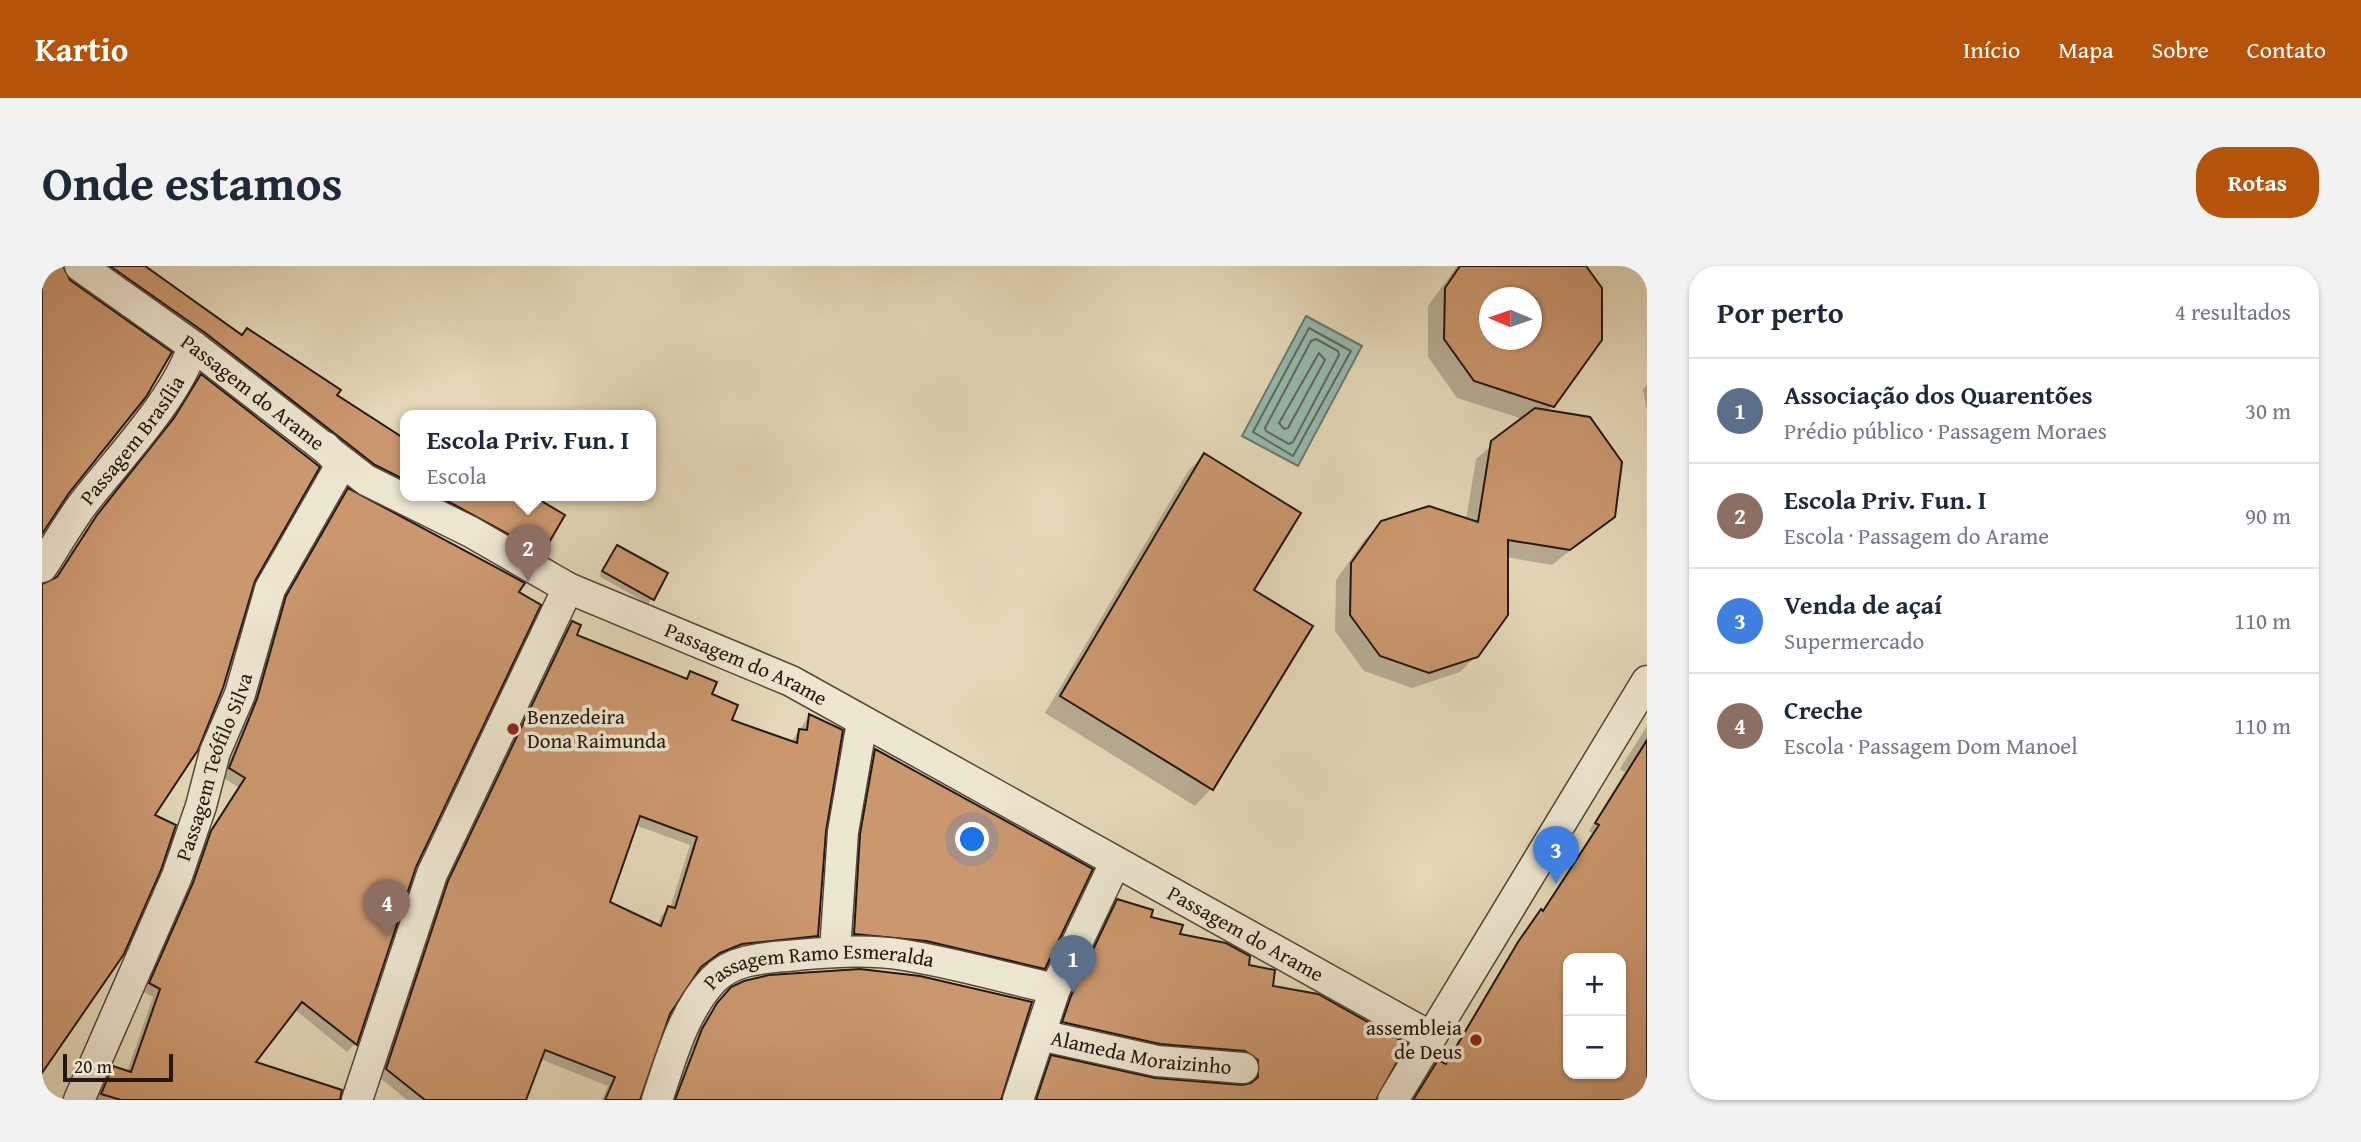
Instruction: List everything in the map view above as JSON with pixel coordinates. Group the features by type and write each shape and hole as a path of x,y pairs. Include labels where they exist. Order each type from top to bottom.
{"street":[{"name":"Passagem do Arame","path":"80,266 193,346 366,480 400,497"},
{"name":"Passagem Brasília","path":"42,567 81,507 149,421 188,364 193,346"},
{"name":"Passagem Teófilo Silva","path":"79,1100 177,876 201,806 215,752 240,694 270,589 341,465 320,442"},
{"name":"Passagem do Arame","path":"408,501 471,532 568,588 791,681 1431,1037"},
{"path":"357,1100 432,874 568,588"},
{"path":"1393,1100 1647,681"},
{"path":"835,951 843,832 862,722"},
{"path":"1018,1100 1055,989 1115,863"},
{"name":"Passagem Ramo Esmeralda","path":"657,1100 678,1038 695,1004 714,979 736,964 762,958 835,951 903,955 1055,989"},
{"name":"Alameda Moraizinho","path":"1040,1035 1157,1062 1243,1068"}],"water":[{"path":"1306,316 1362,346 1298,466 1242,436"}],"building":[{"path":"42,266 63,266 70,280 172,352 146,397 69,493 42,534"},
{"path":"110,266 145,266 242,335 247,328 341,390 337,395 400,436 400,478 375,465 204,332"},
{"path":"1460,266 1586,266 1602,288 1602,340 1554,407 1474,381 1444,339 1445,288"},
{"path":"201,374 320,467 255,581 223,688 198,750 155,815 176,825 161,870 124,954 42,1073 42,584 57,577 97,515 174,418"},
{"path":"1535,408 1590,417 1622,462 1615,517 1570,550 1508,540 1508,615 1478,657 1429,673 1380,656 1350,615 1351,563 1381,521 1429,506 1478,522 1491,441"},
{"path":"1204,453 1301,513 1254,590 1313,626 1213,790 1060,696"},
{"path":"348,488 525,583 519,592 541,605 416,867 357,1045 302,1002 256,1062 342,1090 340,1100 121,1100 101,1094 113,1066 131,1072 160,989 149,983 193,883 211,831 245,778 229,768 257,699 286,596"},
{"path":"447,501 541,501 565,515 543,553"},
{"path":"617,545 668,573 654,600 602,571"},
{"path":"572,621 581,625 577,635 687,679 690,671 717,682 712,694 738,705 732,720 797,743 799,729 807,730 809,714 843,730 826,831 818,936 742,944 720,953 701,967 670,1014 640,1100 605,1100 615,1077 545,1050 526,1100 425,1100 386,1069 448,881","holes":["640,816 697,837 675,908 668,906 661,926 610,902"]},
{"path":"1647,740 1647,1100 1413,1100 1438,1060 1446,1064 1518,942 1541,909 1543,911 1599,825 1595,823"},
{"path":"875,749 1093,869 1045,969 926,941 854,934 860,834"},
{"path":"1117,899 1153,910 1151,917 1183,925 1180,934 1226,943 1250,956 1249,965 1275,970 1273,986 1318,994 1407,1044 1376,1100 1036,1100 1051,1055 1155,1078 1242,1085 1251,1083 1258,1077 1258,1060 1245,1051 1160,1044 1062,1022 1071,996"},
{"path":"860,969 920,976 1032,1002 1001,1100 675,1100 702,1029 717,1003 731,987 769,975"}],"place":[{"name":"Escola Priv. Fun. I","path":"528,582"},
{"name":"Benzedeira Dona Raimunda","path":"513,729"},
{"name":"Venda de açaí","path":"1556,884"},
{"name":"Creche","path":"387,937"},
{"name":"Associação dos Quarentões","path":"1073,993"},
{"name":"assembleia de Deus","path":"1476,1040"}]}
